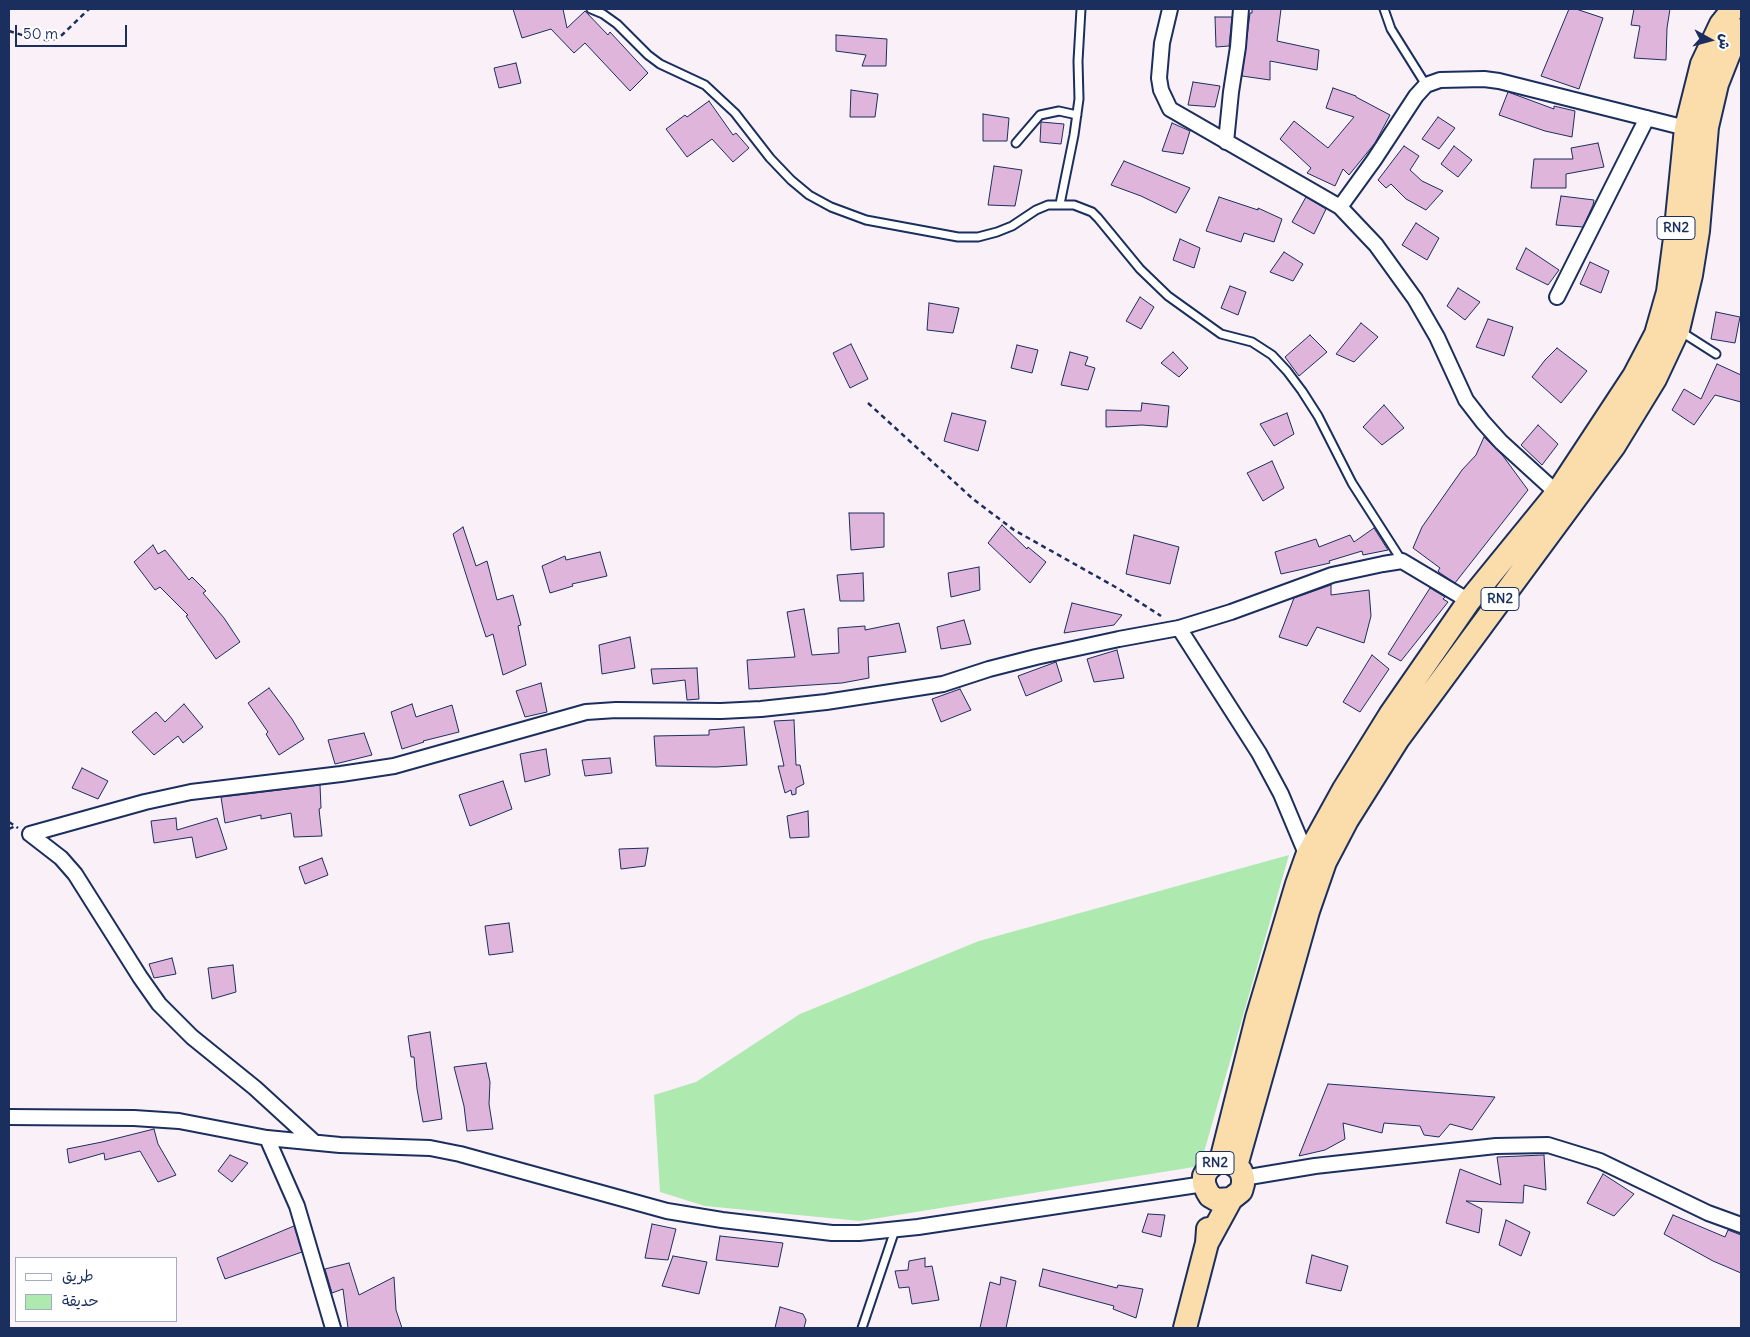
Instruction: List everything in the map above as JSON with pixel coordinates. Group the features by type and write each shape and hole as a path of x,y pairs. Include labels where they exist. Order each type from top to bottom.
{"highway":[{"name":"RN2","path":"1215,1193 1241,1191 1233,1168 1257,1018 1307,856 1344,789 1385,724 1469,601 1557,493 1634,376 1656,334 1668,292 1686,128 1702,64 1721,24 1732,9"},
{"name":"RN2","path":"1233,1168 1308,911 1330,854 1347,820 1398,739 1614,446 1655,379 1678,330 1691,275 1698,230 1707,127 1717,84 1732,46 1741,30"},
{"name":"RN2","path":"1185,1328 1207,1243 1215,1193 1204,1176 1214,1164 1233,1168"}],"street":[{"path":"1170,9 1162,44 1159,78 1165,101 1170,109 1340,207 1376,245 1415,299 1437,337 1466,400 1472,408 1501,442 1557,493"},
{"path":"1226,142 1241,9"},
{"path":"1340,207 1374,160 1416,96 1426,85 1440,80 1484,78 1686,128"},
{"path":"1557,297 1647,118"},
{"path":"314,1142 262,1094 192,1037 159,1004 75,874 61,858 30,834 145,802 191,792 394,766 586,712 753,709 872,696 943,684 989,669 1036,657 1179,628 1231,612 1332,575 1402,561 1469,601"},
{"path":"1179,628 1260,753 1281,794 1307,856"},
{"path":"9,1117 134,1118 179,1121 267,1138 340,1145 430,1148 477,1158 668,1211 722,1220 832,1233 895,1230 1215,1193"},
{"path":"267,1138 296,1206 333,1328"},
{"path":"1233,1168 1315,1166 1505,1146 1548,1145 1600,1161 1708,1213 1741,1226"}],"lane":[{"path":"591,9 603,14 617,24 648,55 660,64 705,86 735,113 790,180 809,195 831,207 866,220 958,237 978,237 997,232 1012,226 1036,210 1048,205 1074,205 1092,212 1135,263 1168,296 1221,334 1252,342 1272,355 1287,371 1302,390 1318,416 1352,483 1402,561"},
{"path":"1060,204 1079,99 1078,61 1081,9"},
{"path":"1384,9 1391,28 1426,85"},
{"path":"1016,143 1040,115 1059,112 1077,115"},
{"path":"1678,330 1716,354"},
{"path":"862,1328 895,1230"}],"path":[{"path":"9,31 32,38 55,39 62,35 89,9"},
{"path":"868,403 973,498 1014,530 1119,589 1179,628"},
{"path":"9,829 15,826"}],"green space":[{"path":"1289,855 1200,1166 860,1221 705,1206 660,1192 654,1095 696,1082 800,1014 979,941"}],"building":[{"path":"513,9 563,9 567,28 585,11 608,35 610,32 648,73 630,91 585,43 574,53 551,29 522,38"},
{"path":"1252,9 1281,9 1277,41 1319,50 1317,70 1270,61 1270,80 1242,76"},
{"path":"1569,9 1576,9 1603,18 1579,89 1541,76"},
{"path":"1634,9 1670,9 1667,28 1666,60 1634,58 1640,26 1631,25"},
{"path":"1215,17 1232,17 1229,46 1216,47"},
{"path":"836,35 887,39 886,66 862,66 866,55 836,51"},
{"path":"516,63 521,83 499,88 494,68"},
{"path":"1193,82 1220,86 1215,107 1188,105"},
{"path":"1333,88 1356,96 1390,115 1375,143 1349,175 1343,169 1335,186 1307,173 1311,168 1280,139 1294,121 1328,148 1354,117 1326,108"},
{"path":"851,90 878,94 875,117 850,117"},
{"path":"1508,92 1554,109 1554,106 1575,111 1572,137 1545,131 1499,115"},
{"path":"709,101 733,135 736,133 749,148 733,162 712,139 687,157 666,129"},
{"path":"983,114 1009,118 1007,141 983,141"},
{"path":"1438,117 1455,128 1439,149 1422,139"},
{"path":"1041,122 1064,124 1061,144 1040,142"},
{"path":"1172,123 1190,131 1183,154 1162,151"},
{"path":"1598,143 1604,167 1566,174 1566,188 1531,188 1534,159 1573,159 1571,148"},
{"path":"1404,146 1419,156 1410,170 1422,181 1443,191 1426,210 1406,199 1391,184 1386,188 1378,180"},
{"path":"1454,146 1472,160 1458,177 1441,164"},
{"path":"1124,161 1190,188 1176,213 1141,196 1111,185"},
{"path":"994,166 1022,170 1015,206 988,205"},
{"path":"1561,196 1594,200 1583,227 1556,225"},
{"path":"1219,197 1258,210 1258,208 1282,219 1274,242 1244,233 1241,242 1206,231"},
{"path":"1306,197 1326,209 1314,234 1292,222"},
{"path":"1416,223 1439,238 1427,260 1402,245"},
{"path":"1180,239 1200,248 1194,268 1173,260"},
{"path":"1526,248 1559,270 1548,285 1516,269"},
{"path":"1284,252 1303,264 1293,281 1270,272"},
{"path":"1590,262 1609,271 1601,293 1580,284"},
{"path":"1230,286 1246,292 1238,315 1221,308"},
{"path":"1458,288 1480,302 1465,320 1447,306"},
{"path":"1140,297 1154,307 1141,329 1126,321"},
{"path":"929,303 959,308 953,333 927,330"},
{"path":"1716,312 1740,317 1735,343 1711,339"},
{"path":"1488,319 1513,327 1504,356 1476,347"},
{"path":"1361,323 1378,337 1354,362 1336,354"},
{"path":"1310,335 1327,352 1299,376 1285,357"},
{"path":"851,344 868,379 850,388 833,353"},
{"path":"1017,345 1038,350 1032,373 1011,368"},
{"path":"1557,348 1587,371 1561,403 1532,377"},
{"path":"1070,352 1088,357 1085,365 1095,368 1088,390 1061,385"},
{"path":"1173,352 1188,368 1179,377 1161,363"},
{"path":"1717,364 1741,375 1741,402 1715,395 1694,425 1672,410 1684,389 1701,399"},
{"path":"1142,403 1169,406 1167,427 1142,425 1106,427 1106,410 1141,411"},
{"path":"1384,405 1404,428 1382,445 1363,427"},
{"path":"952,413 986,421 978,451 944,441"},
{"path":"1287,413 1294,434 1274,446 1260,424"},
{"path":"1538,425 1558,444 1542,465 1521,445"},
{"path":"1484,437 1503,456 1528,490 1455,583 1438,571 1440,568 1413,548 1422,527 1462,470 1476,455"},
{"path":"1272,461 1284,488 1263,501 1247,473"},
{"path":"849,513 884,513 884,547 851,550"},
{"path":"1002,525 1027,549 1028,547 1046,562 1030,583 988,543"},
{"path":"463,527 476,566 487,561 497,600 513,595 521,625 518,626 526,665 503,675 493,634 486,637 453,534"},
{"path":"1374,528 1388,550 1363,555 1362,551 1329,561 1330,563 1281,574 1275,552 1316,539 1319,547 1350,535 1354,542"},
{"path":"1134,535 1179,547 1170,584 1126,574"},
{"path":"153,545 158,554 165,550 189,580 192,577 206,591 203,593 224,618 240,642 216,659 186,616 188,615 160,587 155,590 134,562"},
{"path":"600,552 607,576 572,584 573,586 550,593 542,566 565,556 566,560"},
{"path":"979,567 980,590 951,597 948,573"},
{"path":"863,573 864,601 840,601 837,575"},
{"path":"1331,585 1331,595 1369,590 1371,616 1364,643 1317,627 1307,646 1279,637 1294,598"},
{"path":"1430,588 1445,597 1443,599 1448,602 1401,661 1388,654"},
{"path":"1072,603 1122,615 1114,625 1064,633"},
{"path":"804,609 812,655 839,653 838,628 865,626 865,630 899,623 906,652 868,657 869,678 842,683 749,689 747,660 795,657 787,612"},
{"path":"964,620 971,644 941,649 937,627"},
{"path":"630,637 635,668 602,674 599,645"},
{"path":"1117,650 1124,678 1094,682 1087,659"},
{"path":"1372,655 1389,669 1360,712 1343,702"},
{"path":"1056,662 1062,681 1026,696 1018,676"},
{"path":"697,668 699,699 687,700 685,680 653,684 651,669"},
{"path":"541,683 547,712 525,717 516,691"},
{"path":"269,688 304,739 279,755 266,734 268,732 248,703"},
{"path":"960,689 971,710 941,722 932,699"},
{"path":"184,704 203,727 183,743 178,736 154,755 132,732 156,712 165,722"},
{"path":"412,704 416,717 452,705 459,732 423,741 402,749 391,712"},
{"path":"794,720 796,765 800,765 804,784 796,788 796,794 792,795 791,790 785,793 778,766 784,766 774,721"},
{"path":"744,727 747,765 716,767 656,766 654,736 709,735 709,730"},
{"path":"364,733 372,755 335,764 328,740"},
{"path":"546,749 550,775 525,782 520,754"},
{"path":"610,758 612,773 585,776 582,760"},
{"path":"82,768 108,781 98,799 72,788"},
{"path":"503,781 512,809 470,826 459,795"},
{"path":"320,785 321,808 319,809 322,836 294,837 291,813 261,819 261,815 225,823 221,797"},
{"path":"808,811 809,837 790,838 787,816"},
{"path":"176,818 177,830 217,818 227,849 196,858 192,837 154,843 151,821"},
{"path":"648,848 645,866 621,869 619,849"},
{"path":"322,858 328,875 305,884 299,867"},
{"path":"509,923 513,952 489,955 485,926"},
{"path":"172,958 176,974 154,978 149,964"},
{"path":"233,965 236,992 212,999 208,968"},
{"path":"430,1032 442,1119 423,1122 414,1057 411,1057 408,1036"},
{"path":"486,1063 490,1082 489,1104 493,1129 467,1131 464,1106 454,1067"},
{"path":"1328,1084 1495,1097 1472,1130 1450,1124 1439,1137 1424,1135 1420,1126 1384,1123 1382,1133 1343,1123 1345,1139 1325,1150 1299,1156"},
{"path":"154,1129 158,1144 176,1175 158,1182 140,1151 105,1160 104,1153 69,1163 67,1149"},
{"path":"230,1155 248,1163 232,1182 218,1171"},
{"path":"1544,1155 1546,1190 1524,1185 1523,1203 1466,1201 1482,1209 1479,1233 1446,1223 1460,1169 1501,1185 1497,1157"},
{"path":"1603,1174 1634,1194 1614,1216 1587,1203"},
{"path":"1148,1214 1165,1215 1161,1237 1142,1232"},
{"path":"1673,1215 1725,1237 1728,1230 1741,1235 1741,1273 1713,1261 1664,1234"},
{"path":"1506,1220 1530,1232 1521,1256 1499,1245"},
{"path":"652,1224 676,1229 668,1260 645,1258"},
{"path":"294,1226 302,1252 225,1279 217,1258"},
{"path":"720,1236 783,1243 778,1267 716,1260"},
{"path":"1312,1255 1348,1266 1341,1291 1306,1283"},
{"path":"673,1256 707,1262 699,1294 662,1286"},
{"path":"925,1258 925,1267 932,1266 939,1300 912,1304 909,1287 899,1288 895,1271 908,1270 909,1261"},
{"path":"349,1263 359,1295 394,1277 396,1310 402,1328 348,1328 343,1289 332,1293 325,1269"},
{"path":"1043,1269 1117,1288 1118,1285 1143,1289 1136,1318 1113,1309 1114,1306 1039,1286"},
{"path":"1001,1277 1016,1281 1006,1328 980,1328 990,1282 1000,1285"},
{"path":"780,1307 803,1314 806,1320 804,1328 775,1328"}]}
